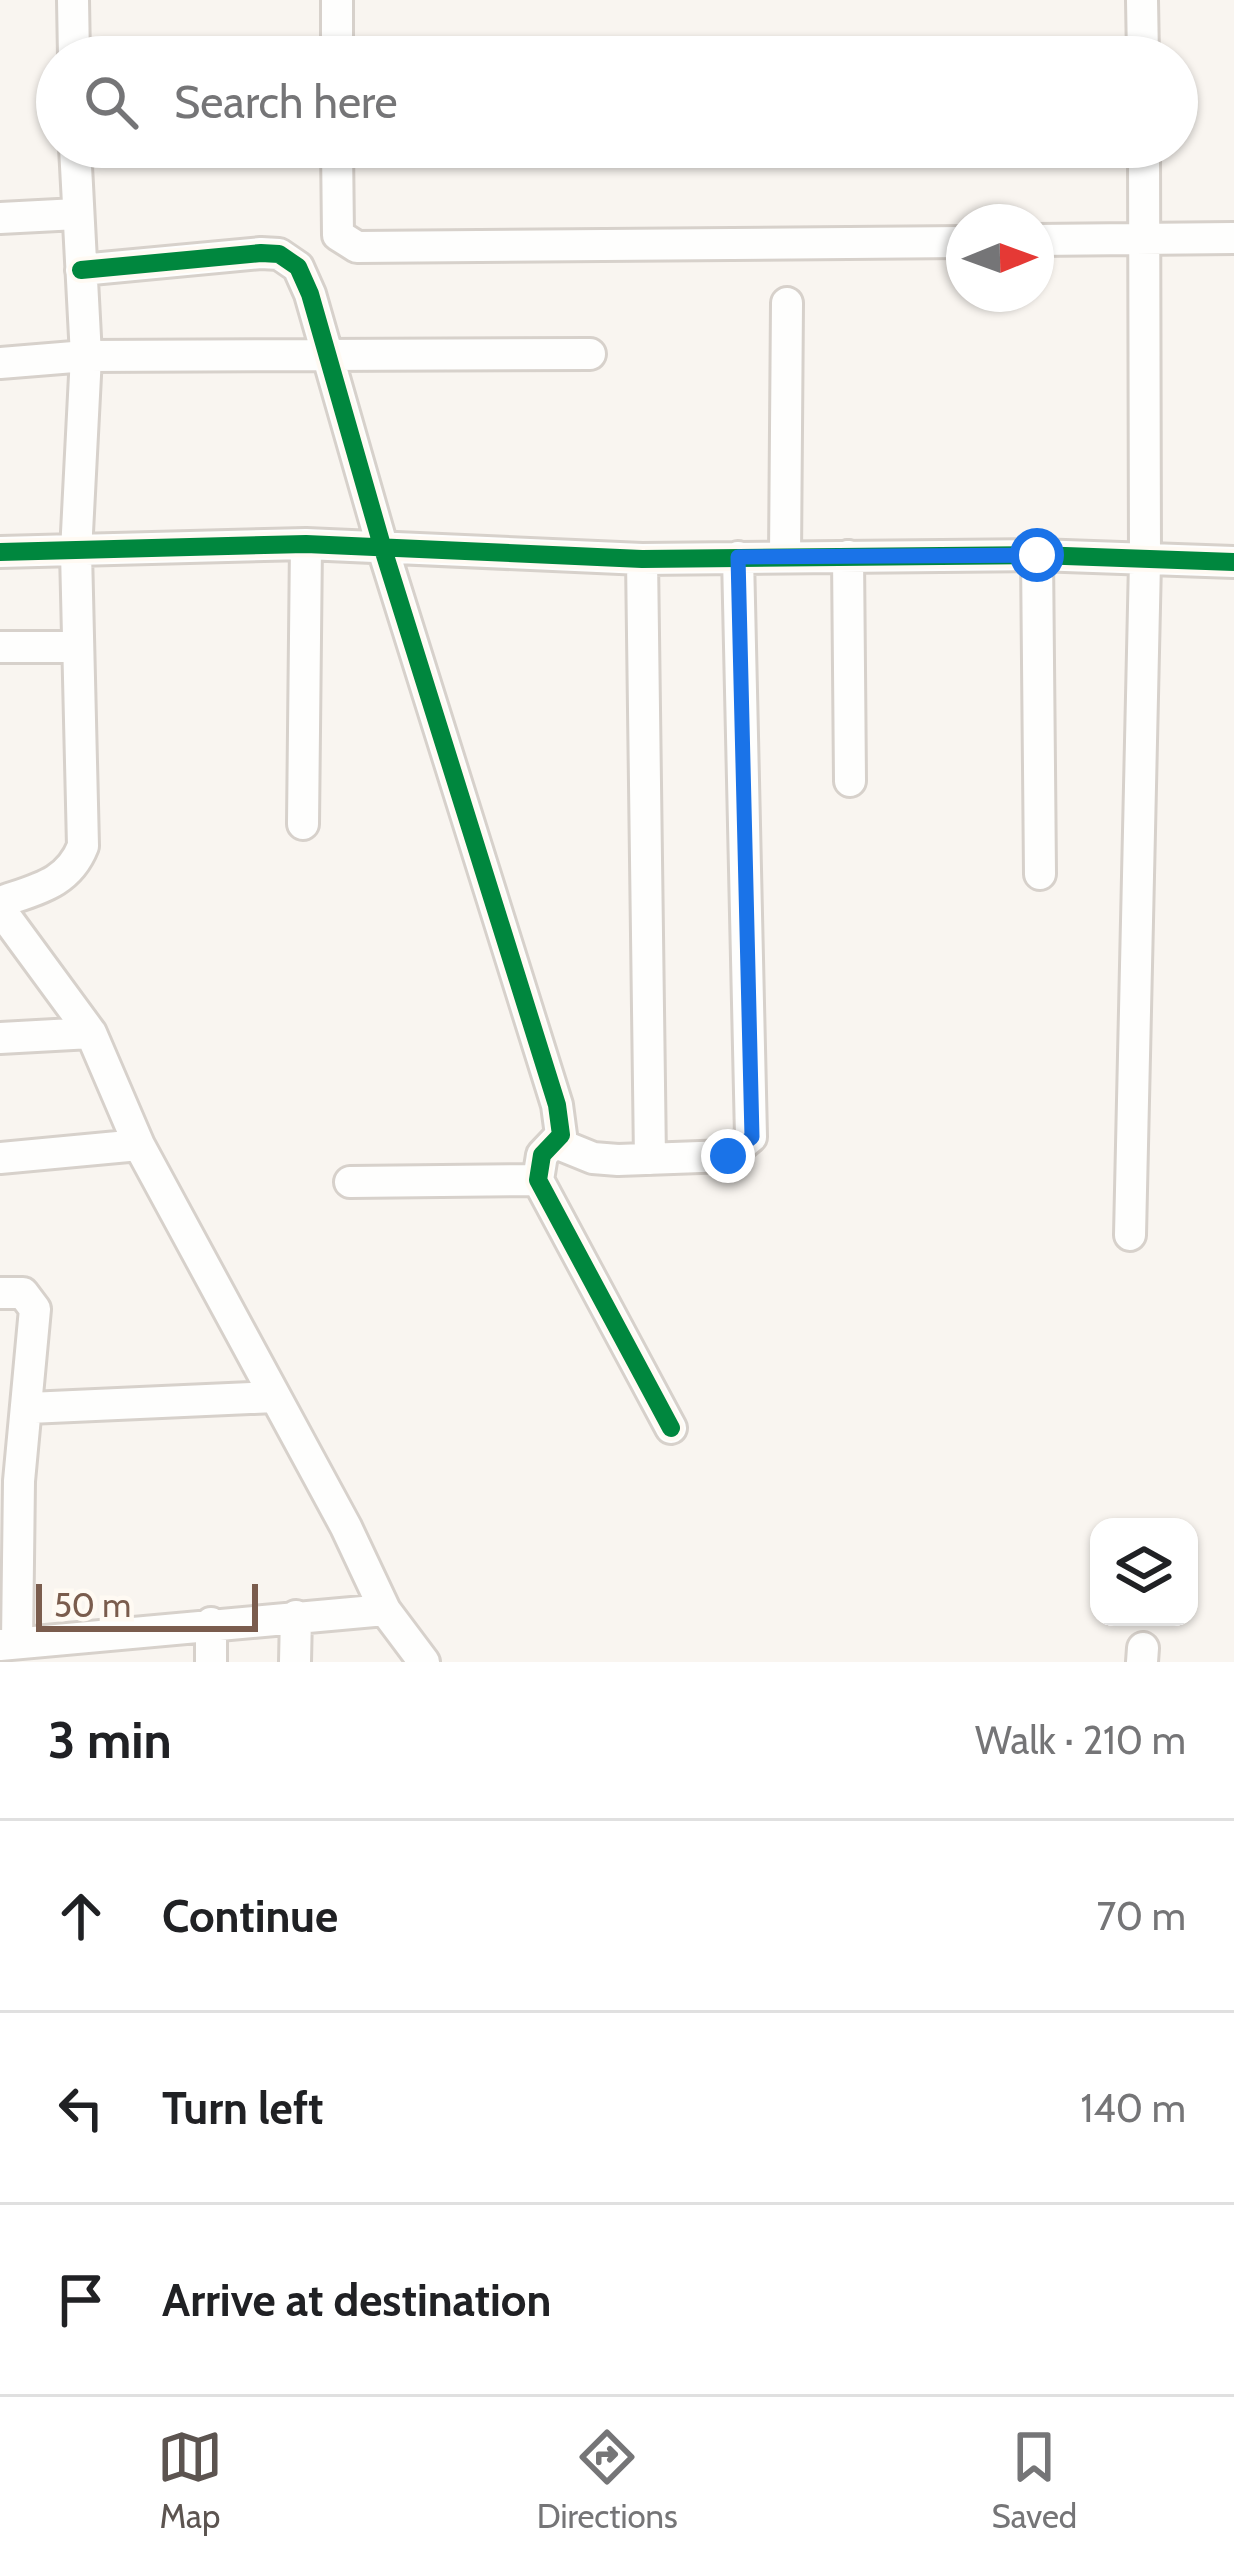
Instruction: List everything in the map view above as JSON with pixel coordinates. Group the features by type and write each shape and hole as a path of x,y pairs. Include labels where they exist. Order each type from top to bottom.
{"street":[{"path":"73,0 74,36"},
{"path":"337,36 338,0"},
{"path":"1142,0 1143,36"},
{"path":"76,168 86,356 76,552 83,846 74,869 56,883 0,905 91,1033 139,1145 385,1610 424,1662"},
{"path":"337,168 338,235 357,248 946,242"},
{"path":"1130,1235 1144,562 1144,168"},
{"path":"0,218 77,214"},
{"path":"1054,240 1234,238"},
{"path":"81,269 279,254 298,268 330,356 383,549 557,1105 562,1126 556,1143 542,1155 538,1180 671,1428"},
{"path":"785,556 787,303"},
{"path":"0,363 86,356 590,354"},
{"path":"0,552 306,544 642,559 1037,555 1234,562"},
{"path":"303,824 306,544"},
{"path":"1037,555 1040,874"},
{"path":"848,556 850,781"},
{"path":"556,1143 593,1158 650,1160 728,1156 752,1137 738,557"},
{"path":"642,559 650,1160"},
{"path":"0,647 78,647"},
{"path":"0,1038 91,1033"},
{"path":"0,1158 139,1145"},
{"path":"350,1182 538,1180"},
{"path":"0,1293 22,1293 34,1309 9,1644 385,1610"},
{"path":"28,1408 275,1396"},
{"path":"296,1616 296,1662"},
{"path":"211,1623 211,1662"}],"cycle path":[{"path":"81,270 261,253 279,254 298,267 557,1105 561,1135 542,1155 538,1180 671,1428"},
{"path":"0,552 306,544 642,559 1037,555 1234,562"}],"route":[{"path":"728,1156 744,1149 752,1137 738,557 1037,555"}]}
